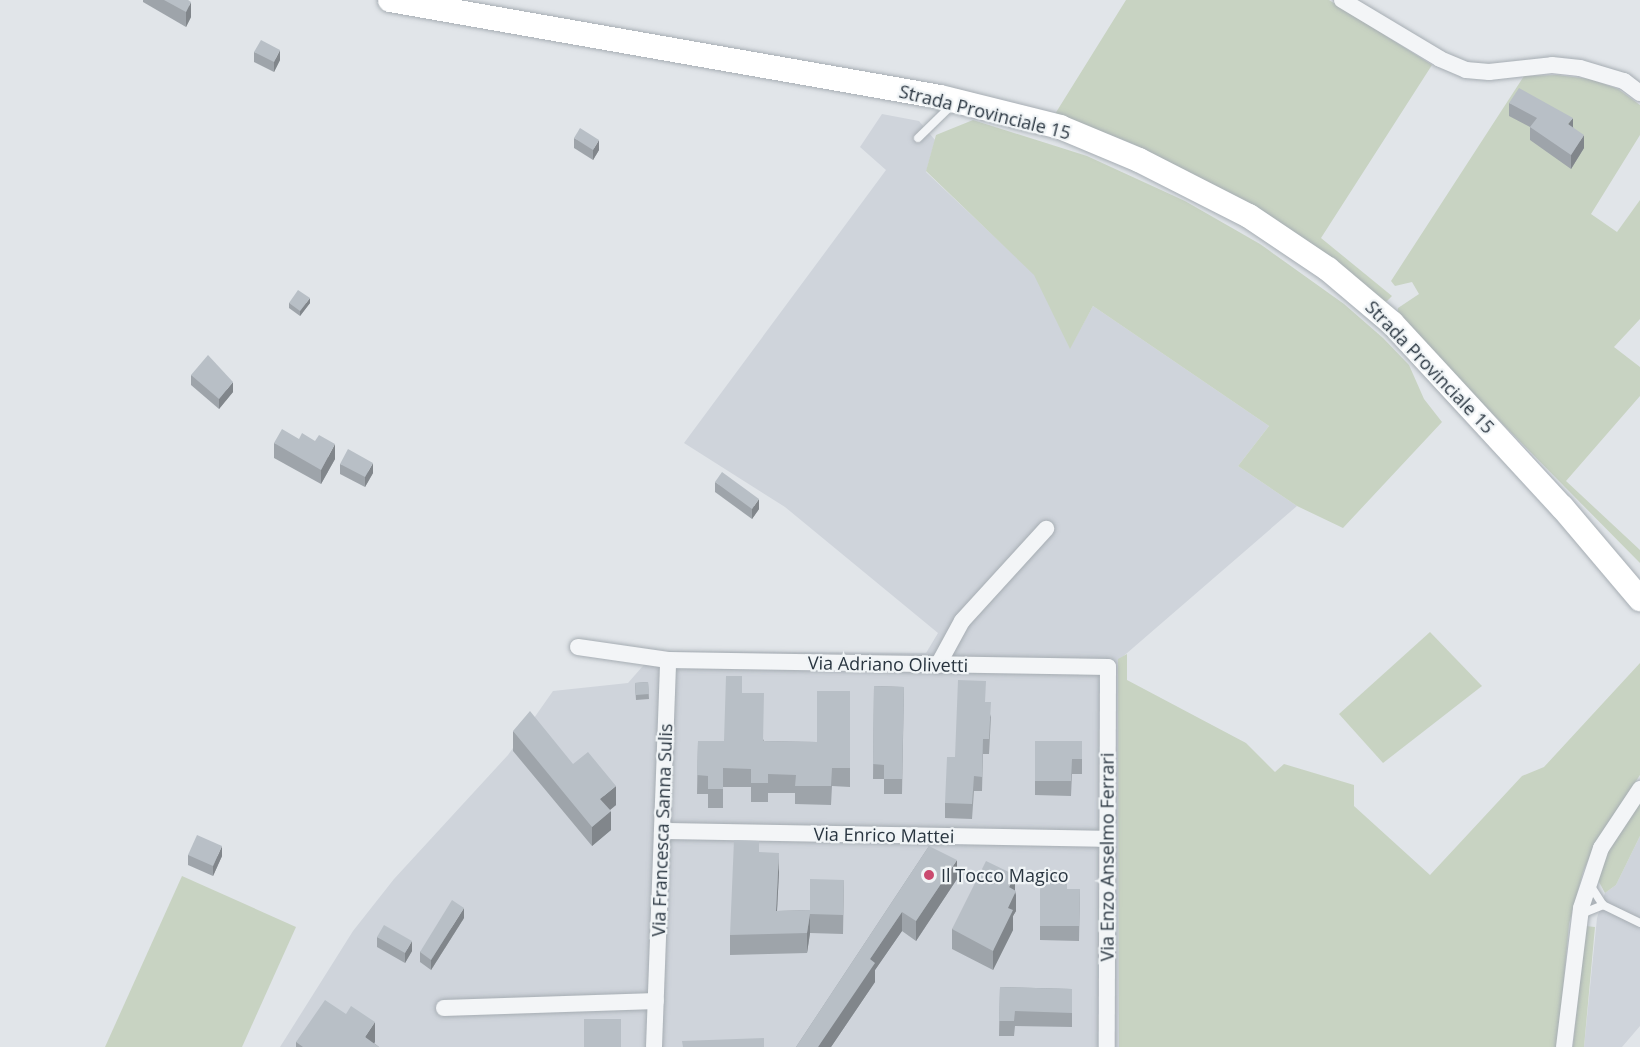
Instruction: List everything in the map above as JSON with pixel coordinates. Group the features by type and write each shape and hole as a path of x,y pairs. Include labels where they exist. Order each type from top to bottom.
{"main road":[{"name":"Strada Provinciale 15","path":"390,0 957,101 1060,127 1139,160 1249,216 1328,269 1392,323 1562,507 1640,599"},
{"name":"Strada Provinciale 15","path":"1562,507 1579,518 1640,581"}],"street":[{"path":"1342,0 1440,59 1466,69 1489,72 1552,65 1580,68 1624,81 1640,93"},
{"path":"938,665 962,621 1046,530"},
{"name":"Via Adriano Olivetti","path":"578,647 668,660 1108,667"},
{"name":"Via Francesca Sanna Sulis","path":"654,1047 668,660"},
{"name":"Via Enzo Anselmo Ferrari","path":"1107,1047 1108,667"},
{"path":"1564,1047 1579,915 1589,882 1611,829 1640,789"},
{"name":"Via Enrico Mattei","path":"662,831 1107,839"},
{"path":"444,1008 656,1000"}],"lane":[{"path":"918,138 957,101"},
{"path":"1589,882 1602,905 1640,923"},
{"path":"1579,915 1602,905"}],"shaded area":[{"path":"882,114 919,121 935,140 926,172 1035,275 1070,348 1093,306 1269,426 1238,466 1297,506 1119,660 1119,1047 280,1047 353,931 394,879 508,755 553,691 628,683 656,651 926,653 938,633 785,507 684,443 886,170 860,147"},
{"path":"1640,836 1640,1026 1622,1047 1584,1047 1597,918 1605,893 1616,885"}],"green space":[{"path":"1126,0 1329,0 1432,65 1321,238 1392,296 1387,301 1381,302 1245,201 1133,144 1055,114"},
{"path":"1557,75 1590,79 1618,89 1640,105 1640,135 1591,214 1617,232 1640,200 1640,319 1614,347 1640,367 1640,396 1566,481 1640,550 1640,563 1397,317 1398,308 1419,294 1412,282 1395,286 1391,281 1524,76"},
{"path":"973,120 1087,156 1185,201 1260,244 1344,304 1383,338 1409,365 1424,399 1442,422 1343,528 1297,506 1238,466 1269,426 1093,306 1070,349 1034,275 926,171 936,135"},
{"path":"1430,632 1482,686 1383,763 1339,714"},
{"path":"1127,654 1127,680 1246,743 1275,772 1284,764 1354,785 1354,806 1430,875 1522,776 1544,767 1640,663 1640,775 1597,840 1583,872 1569,924 1558,1047 1119,1047 1118,659"},
{"path":"1640,798 1640,836 1616,885 1605,893 1598,880 1606,852"},
{"path":"182,876 296,927 242,1047 105,1047"},
{"path":"1585,926 1595,927 1584,1047 1573,1047"}],"building":[{"path":"164,0 188,0 191,2 186,12"},
{"path":"261,40 280,50 274,62 254,52"},
{"path":"1519,88 1573,118 1568,124 1584,135 1571,155 1530,127 1537,118 1509,103"},
{"path":"580,128 599,140 593,150 574,138"},
{"path":"298,290 310,298 300,311 289,303"},
{"path":"208,355 233,382 219,399 191,375"},
{"path":"282,429 299,439 302,433 315,441 319,435 335,444 321,470 274,443"},
{"path":"348,449 373,463 365,477 340,464"},
{"path":"722,472 759,499 752,509 715,482"},
{"path":"726,676 742,676 742,693 764,693 763,741 817,742 817,691 850,691 850,768 832,768 831,786 795,786 796,775 768,774 768,783 751,783 751,769 723,768 723,789 708,789 708,776 697,775 698,741 724,741"},
{"path":"958,680 986,681 985,702 991,702 989,739 983,739 982,777 974,776 972,804 945,803 947,757 955,757"},
{"path":"648,682 649,694 636,695 635,683"},
{"path":"874,686 904,687 902,779 884,779 884,765 873,764"},
{"path":"530,711 573,764 588,752 616,786 600,799 611,811 592,827 513,731"},
{"path":"1035,741 1082,741 1082,759 1072,759 1071,781 1035,781"},
{"path":"197,835 222,846 213,866 188,855"},
{"path":"734,840 759,841 759,852 779,853 776,911 810,910 810,879 844,880 843,915 810,914 807,933 730,935"},
{"path":"929,846 957,860 916,921 902,912 870,959 875,963 818,1047 796,1047"},
{"path":"986,861 1015,875 1009,887 1016,891 1008,908 1013,910 993,951 952,929"},
{"path":"1040,870 1067,870 1067,889 1080,889 1079,926 1040,926"},
{"path":"452,900 464,908 431,960 420,952"},
{"path":"384,925 412,941 405,953 377,937"},
{"path":"1000,987 1072,989 1072,1013 1015,1011 1014,1021 999,1021"},
{"path":"325,1000 346,1014 351,1006 375,1022 365,1037 379,1047 303,1047 296,1042"},
{"path":"584,1019 621,1019 621,1047 584,1047"},
{"path":"764,1038 764,1047 683,1047 682,1041"}],"place":[{"name":"Il Tocco Magico","path":"929,875"}]}
